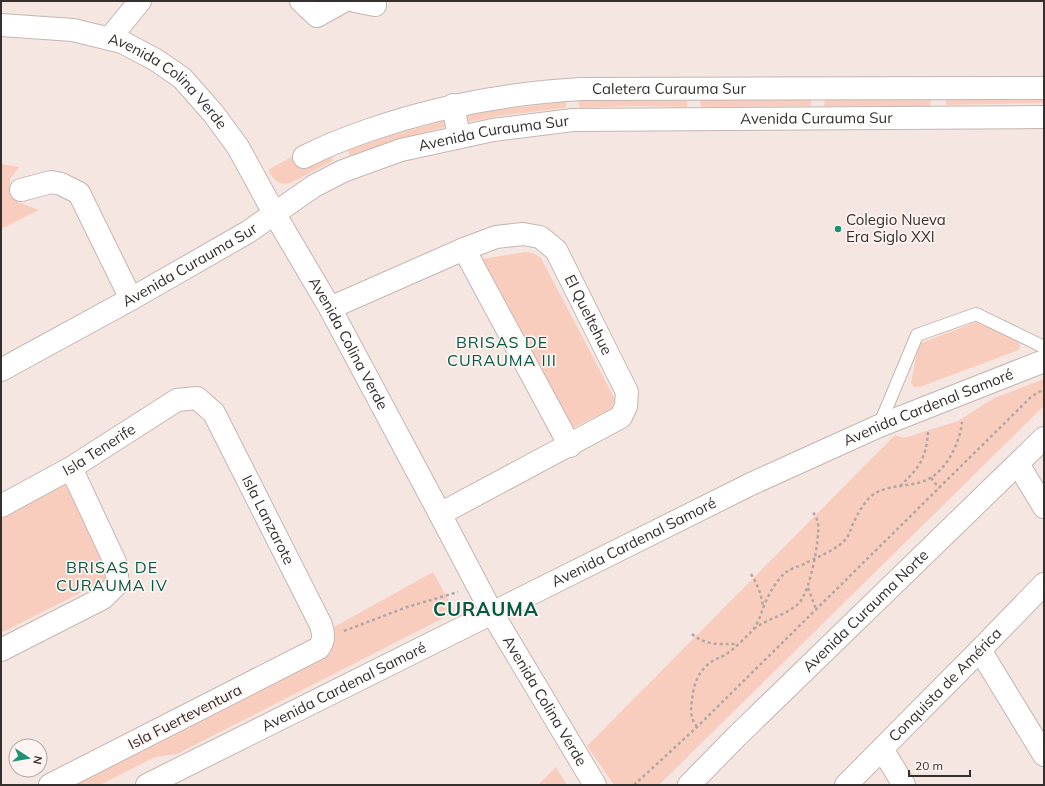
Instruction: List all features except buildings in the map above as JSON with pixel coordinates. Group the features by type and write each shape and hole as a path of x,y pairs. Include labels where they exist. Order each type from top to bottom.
{"street":[{"path":"109,39 140,1"},
{"path":"301,1 317,16 344,1"},
{"name":"Avenida Colina Verde","path":"1,25 73,30 122,42 156,60 182,78 213,113 238,147 274,213 330,308 492,613 595,785"},
{"path":"817,88 817,118"},
{"path":"936,88 938,117"},
{"name":"Caletera Curauma Sur","path":"304,157 333,143 408,117 453,105 516,95 570,90 1044,88"},
{"path":"694,89 696,119"},
{"path":"570,90 573,120"},
{"path":"453,105 459,137"},
{"name":"Avenida Curauma Sur","path":"3,365 131,299 248,232 314,186 346,170 401,150 507,128 573,120 1044,117"},
{"path":"333,143 346,170"},
{"path":"22,190 51,182 61,184 79,193 131,299"},
{"name":"El Queltehue","path":"330,308 464,248 496,238 523,234 540,237 556,250 627,392 626,406 621,417 570,446 440,514"},
{"path":"464,248 570,446"},
{"name":"Avenida Cardenal Samoré","path":"147,785 751,484 879,426 1044,361"},
{"name":"Isla Tenerife","path":"1,506 71,468 177,400 197,398"},
{"name":"Isla Lanzarote","path":"197,398 214,413 321,625 322,643"},
{"name":"Avenida Curauma Norte","path":"689,785 736,737 1044,438"},
{"path":"1018,464 1044,507"},
{"path":"1,650 103,598 118,583 115,562 71,468"},
{"name":"Conquista de América","path":"846,785 1044,584"},
{"name":"Isla Fuerteventura","path":"50,785 322,643"},
{"path":"980,650 1044,755"},
{"path":"882,749 904,785"}],"lane":[{"path":"879,426 918,335 976,314 1044,347"}],"path":[{"path":"634,785 697,727 1031,397 1044,389"},
{"path":"752,631 760,620 765,602 770,592 783,575 789,570 814,559 843,542 850,533 860,510 874,494 885,489 919,483 931,478 940,471 952,453 960,437 962,422"},
{"path":"899,486 916,471 921,462 925,451 928,432"},
{"path":"931,478 939,488"},
{"path":"697,727 691,717 692,696 696,680 704,668 711,662 725,655 763,622 786,612 798,604 804,596 814,559 818,534 818,524 814,512"},
{"path":"751,574 757,583 763,611"},
{"path":"322,643 407,607 478,586"},
{"path":"807,587 816,609"},
{"path":"692,634 698,640 706,643 738,644"}],"shaded area":[{"path":"1044,96 1044,103 946,104 946,99"},
{"path":"930,98 930,106 824,105 825,99"},
{"path":"810,99 810,106 701,107 700,102 701,100"},
{"path":"579,101 687,101 687,107 633,106 580,108 578,103"},
{"path":"566,103 566,107 564,108 505,115 463,123 462,116 504,109"},
{"path":"447,120 448,126 390,142 350,156 348,151 389,136"},
{"path":"330,154 333,160 331,162 290,183 279,183 268,170 293,156 299,166"},
{"path":"1,164 19,167 10,179 10,189 13,198 18,202 39,210 1,229"},
{"path":"526,252 533,253 541,258 615,399 611,409 571,429 481,259"},
{"path":"976,322 982,323 1019,343 1019,350 920,387 914,387 911,383 918,348 921,343"},
{"path":"1044,379 1044,406 659,785 614,785 587,746 895,435 904,438 958,421 994,398"},
{"path":"64,484 71,488 108,568 106,580 1,633 1,519"},
{"path":"433,572 455,612 177,754 155,757 100,785 73,785 315,663 328,646 334,627"},
{"path":"556,767 567,785 538,785"}],"place":[{"name":"Colegio Nueva Era Siglo XXI","path":"838,229"}],"district":[{"name":"BRISAS DE CURAUMA III","path":"502,351"},
{"name":"BRISAS DE CURAUMA IV","path":"112,576"},
{"name":"CURAUMA","path":"486,609"}]}
